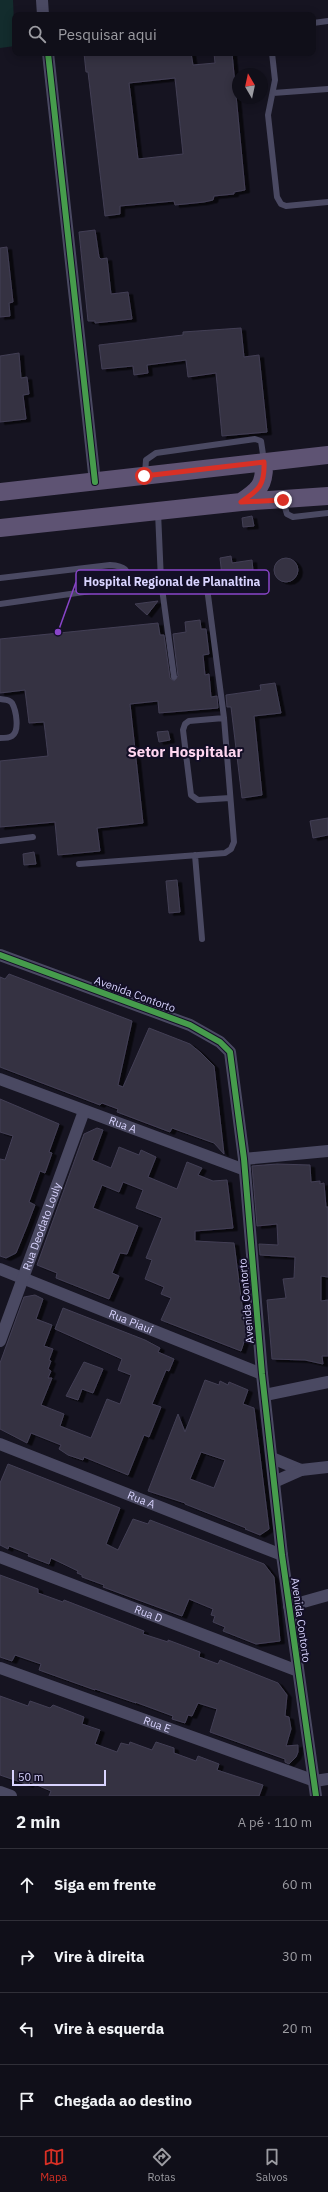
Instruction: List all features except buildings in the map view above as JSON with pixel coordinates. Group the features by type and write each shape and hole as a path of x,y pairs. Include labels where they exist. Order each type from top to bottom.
{"main road":[{"path":"0,492 328,455"},
{"path":"241,502 257,491 263,483 264,462"},
{"path":"0,528 241,502 328,496"}],"street":[{"path":"42,0 44,12"},
{"path":"48,56 95,482"},
{"name":"Avenida Contorto","path":"0,955 190,1025 220,1042 230,1052 245,1165 262,1374 282,1555 316,1796"},
{"name":"Rua A","path":"0,1079 84,1111 245,1165"},
{"name":"Rua Deodato Louly","path":"0,1341 84,1111"},
{"path":"245,1165 328,1151"},
{"name":"Rua Piauí","path":"0,1269 262,1374"},
{"path":"265,1395 328,1382"},
{"name":"Rua A","path":"0,1444 282,1555"},
{"path":"272,1458 301,1470"},
{"path":"274,1482 301,1470 328,1467"},
{"name":"Rua D","path":"0,1557 298,1671"},
{"path":"289,1606 328,1595"},
{"name":"Rua E","path":"0,1668 315,1782"},
{"path":"315,1782 328,1779"},
{"path":"0,1792 11,1796"}],"lane":[{"path":"316,23 328,21"},
{"path":"272,56 275,80 268,116 277,197 281,204 286,206 328,202"},
{"path":"273,93 328,89"},
{"path":"144,476 146,460 156,453 255,439 261,441 263,446 264,462"},
{"path":"283,500 287,514 293,517 328,513"},
{"path":"158,512 162,581 174,677"},
{"path":"0,578 110,564 120,566 127,571 131,585"},
{"path":"0,604 162,581 206,580 224,718 234,842 232,849 225,853 79,864"},
{"path":"0,699 8,700 12,703 16,732 12,736 0,738"},
{"path":"224,718 189,721 185,724 183,730 191,795 198,800 230,798"},
{"path":"0,841 33,837"},
{"path":"195,855 202,939"}],"green space":[{"path":"0,0 13,0 12,46 0,48"}],"cycle path":[{"path":"48,56 95,482"},
{"path":"0,955 190,1025 220,1042 230,1052 244,1159 262,1374 282,1555 316,1796"}],"place":[{"name":"Hospital Regional de Planaltina","path":"58,632"}],"district":[{"name":"Setor Hospitalar","path":"185,751"}],"route":[{"path":"144,476 264,462 265,473 263,483 257,491 241,502 283,500"}]}
